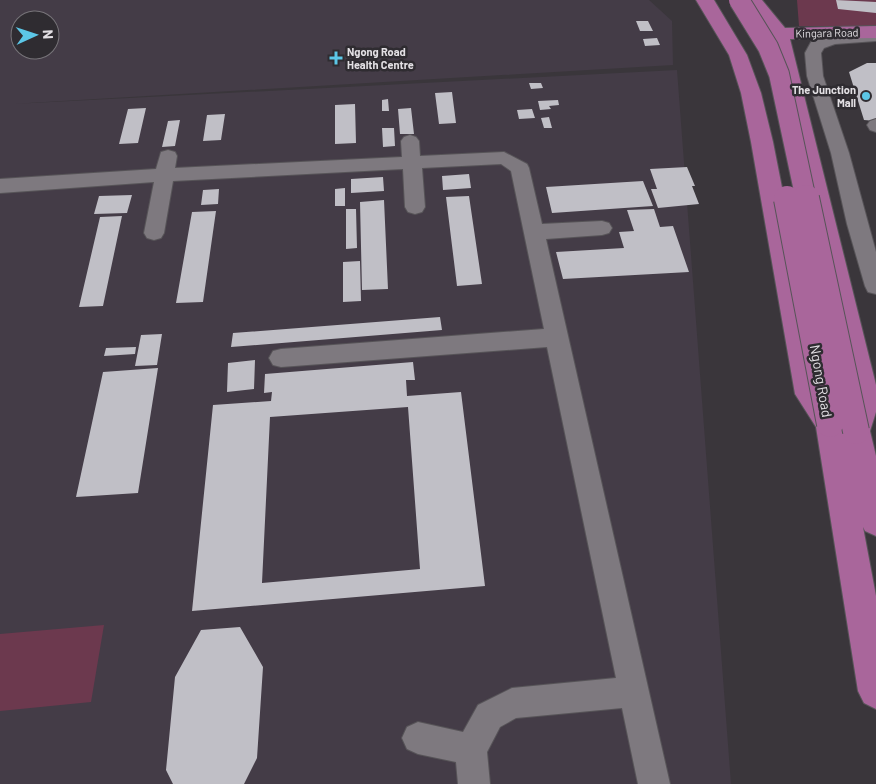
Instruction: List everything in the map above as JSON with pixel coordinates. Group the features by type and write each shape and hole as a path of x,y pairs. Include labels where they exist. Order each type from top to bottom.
{"main road":[{"name":"Ngong Road","path":"705,0 738,54 752,93 809,394 843,427"},
{"name":"Ngong Road","path":"722,0 752,45 762,74 843,427 875,506"},
{"name":"Ngong Road","path":"739,0 768,47 779,74 843,427"},
{"path":"753,0 779,34 866,400 843,427 876,691"},
{"name":"Kingara Road","path":"726,34 876,32"}],"lane":[{"path":"875,284 815,76 814,53 817,45 833,39 876,36"},
{"path":"785,60 803,86 846,179"},
{"path":"410,141 416,207"},
{"path":"0,186 166,165 412,163 504,158 520,168 555,337 654,784"},
{"path":"154,233 166,165"},
{"path":"533,232 602,228"},
{"path":"281,358 555,337"},
{"path":"474,784 471,750 490,716 512,703 633,692"},
{"path":"418,738 471,750"}],"shaded area":[{"path":"0,0 649,0 672,21 673,65 12,104 677,70 731,784 0,784"},
{"path":"797,0 876,0 876,26 799,26"},
{"path":"104,625 91,702 0,711 0,634"}],"building":[{"path":"836,0 876,2 876,13 838,9"},
{"path":"636,21 648,21 653,31 640,31"},
{"path":"657,38 660,45 645,46 643,39"},
{"name":"The Junction Mall","path":"867,63 876,63 876,121 864,120 849,72"},
{"path":"529,83 541,83 543,88 531,89"},
{"path":"452,92 456,123 439,124 435,93"},
{"path":"388,99 389,111 382,111 382,100"},
{"path":"558,100 559,105 549,106 551,109 540,110 538,101"},
{"path":"355,104 356,143 335,144 335,105"},
{"path":"146,108 138,143 119,144 128,109"},
{"path":"411,108 414,134 400,134 398,109"},
{"path":"532,109 535,118 519,119 517,110"},
{"path":"225,114 221,140 203,141 207,115"},
{"path":"549,117 552,128 544,128 541,118"},
{"path":"180,120 175,146 162,147 168,121"},
{"path":"382,128 394,128 395,146 383,147"},
{"path":"687,167 695,186 692,186 699,204 658,208 651,189 657,189 650,169"},
{"path":"469,174 471,188 443,190 442,176"},
{"path":"383,177 384,191 351,193 351,179"},
{"path":"643,181 653,206 552,213 546,187"},
{"path":"345,188 345,206 335,206 335,189"},
{"path":"219,189 218,204 201,205 203,190"},
{"path":"132,195 127,213 94,214 99,196"},
{"path":"469,196 482,284 457,286 446,197"},
{"path":"384,200 388,289 362,290 360,202"},
{"path":"346,209 356,209 357,248 346,249"},
{"path":"654,209 660,227 673,226 689,272 563,279 556,252 624,248 619,232 634,231 627,210"},
{"path":"216,211 203,302 176,303 192,212"},
{"path":"122,216 103,306 79,307 100,217"},
{"path":"360,261 361,301 343,302 343,262"},
{"path":"440,317 442,330 231,347 233,333"},
{"path":"162,334 157,365 135,366 141,335"},
{"path":"136,347 135,354 104,356 106,348"},
{"path":"255,360 254,389 227,392 228,363"},
{"path":"413,362 415,380 406,380 407,396 461,392 485,586 192,611 213,405 271,401 272,392 264,393 265,374","holes":["408,407 420,569 262,583 270,417"]},
{"path":"158,368 138,493 76,497 103,372"},
{"path":"240,627 263,667 257,758 244,784 173,784 166,770 175,677 201,630"}],"place":[{"name":"Ngong Road Health Centre","path":"336,58"},
{"name":"The Junction Mall","path":"866,96"}]}
